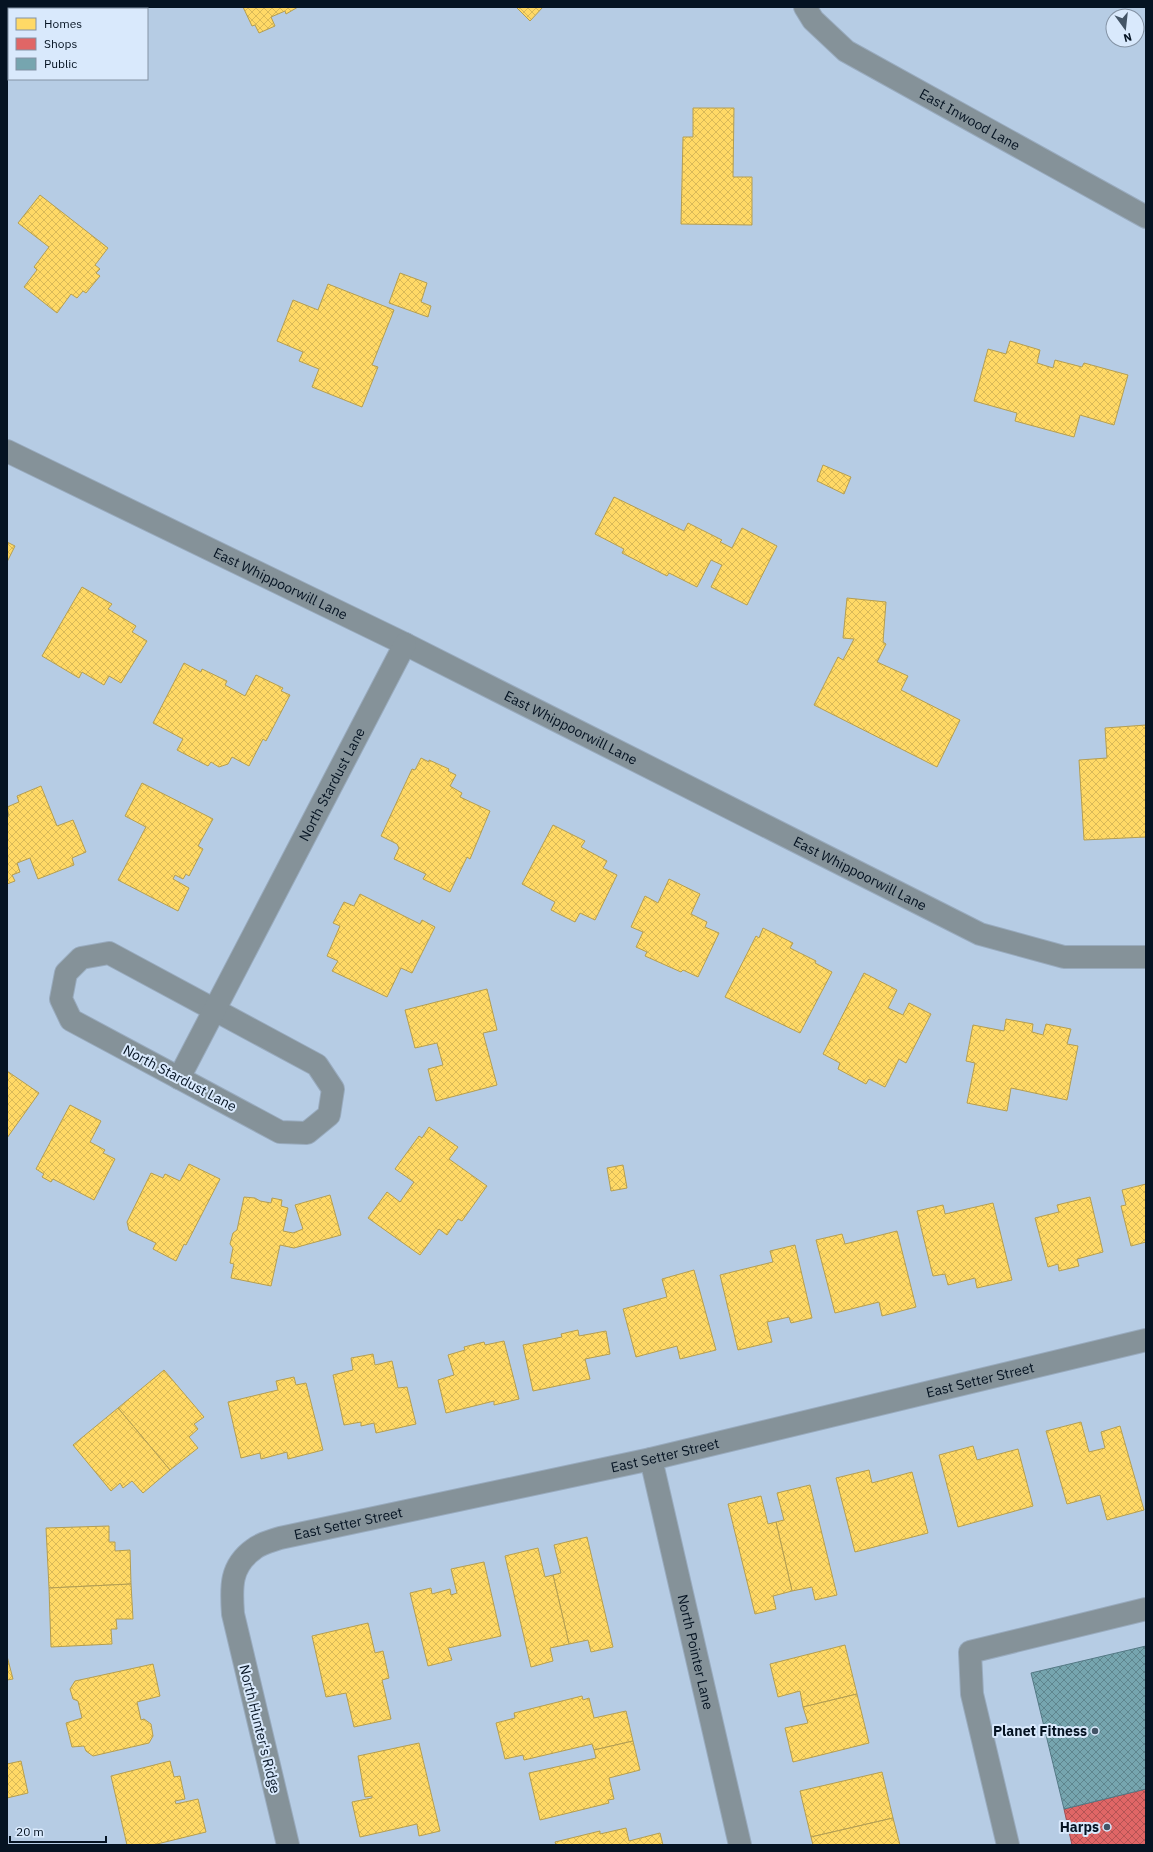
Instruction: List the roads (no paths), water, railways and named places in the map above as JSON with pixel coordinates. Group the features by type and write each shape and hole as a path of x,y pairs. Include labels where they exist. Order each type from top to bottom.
{"street":[{"name":"East Inwood Lane","path":"805,7 813,20 846,51 1146,217"},
{"name":"East Whippoorwill Lane","path":"7,451 405,644 980,934 1064,957 1146,957"},
{"name":"North Stardust Lane","path":"214,1009 405,644"},
{"name":"North Stardust Lane","path":"109,953 317,1065 333,1089 329,1115 307,1133 280,1132 179,1078 71,1020 61,999 66,974 81,958 109,953"},
{"path":"179,1078 214,1009"},
{"name":"East Setter Street","path":"233,1614 231,1587 238,1564 255,1548 280,1538 651,1459 1146,1340"},
{"name":"North Pointer Lane","path":"651,1459 740,1845"},
{"path":"1008,1845 972,1694 970,1652 1146,1609"},
{"name":"North Hunter's Ridge","path":"233,1614 288,1845"}],"place":[{"name":"Planet Fitness","path":"1095,1731"},
{"name":"Harps","path":"1107,1827"}]}
